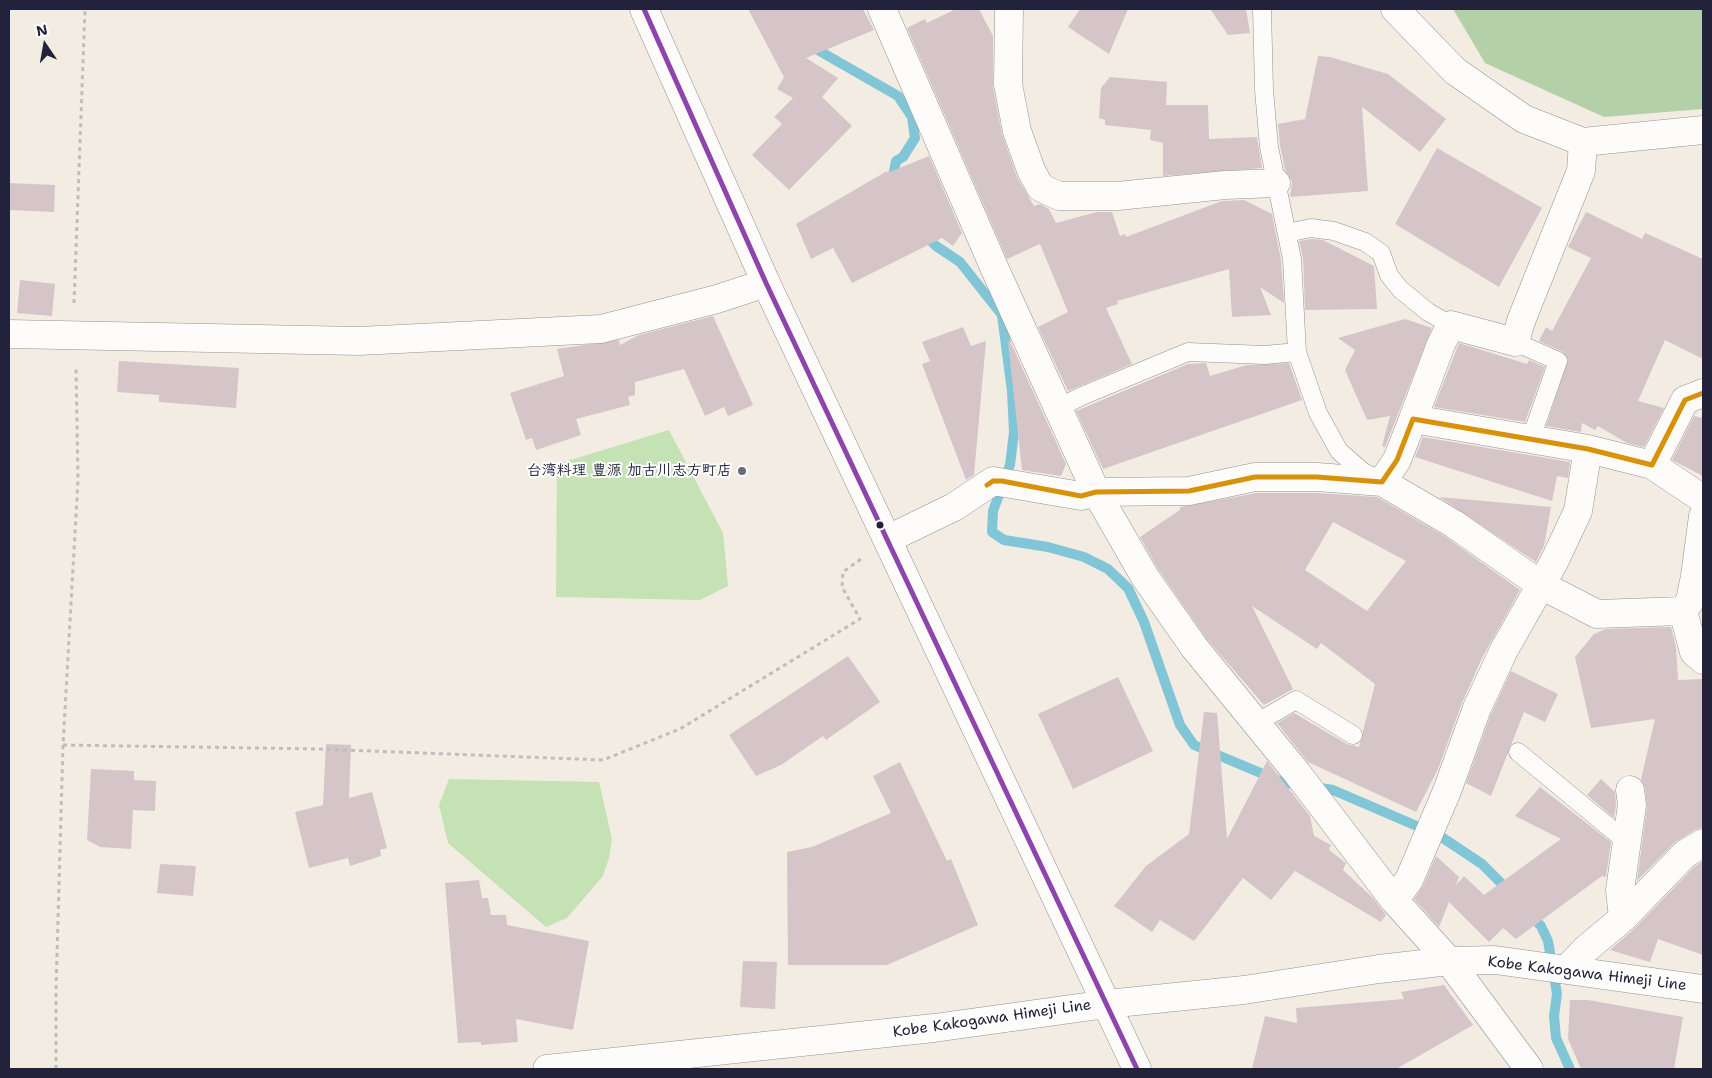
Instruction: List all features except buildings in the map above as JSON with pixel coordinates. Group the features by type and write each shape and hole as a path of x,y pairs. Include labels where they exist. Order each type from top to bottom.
{"street":[{"path":"644,9 766,283 1136,1069"},
{"path":"882,9 1096,492 1156,592 1194,647 1297,774 1394,900 1449,961 1529,1069"},
{"path":"1009,9 1008,84 1017,131 1031,170 1040,187 1059,196 1118,196 1225,185 1276,183"},
{"path":"1395,9 1455,72 1524,119 1583,142 1703,130"},
{"path":"1382,482 1397,460 1441,344 1451,325 1515,342 1521,320 1581,171 1583,142"},
{"path":"9,334 359,341 601,329 717,299 766,283"},
{"path":"1652,465 1685,400 1703,392"},
{"path":"1412,418 1588,449 1652,465 1703,499"},
{"path":"1394,900 1409,880 1447,791 1477,708 1504,650 1541,584 1578,511 1588,449"},
{"path":"888,539 954,507 993,481 1081,496 1096,492 1189,491 1255,477 1317,477 1382,482 1454,524 1541,584 1598,614 1683,610 1690,601 1699,576 1703,516"},
{"path":"1683,610 1694,652 1703,660"},
{"path":"1623,918 1620,890 1632,805 1630,790"},
{"path":"1557,968 1586,949 1623,918 1685,854 1703,843"},
{"name":"Kobe Kakogawa Himeji Line","path":"548,1069 934,1028 1107,1004 1244,990 1379,969 1449,961 1495,960 1703,989"}],"lane":[{"path":"1262,9 1264,90 1269,147 1292,258 1297,352 1318,414 1339,450 1362,472 1382,482"},
{"path":"1287,233 1311,228 1334,231 1365,242 1381,253 1389,275 1400,289 1428,312 1451,325"},
{"path":"1515,342 1558,361 1531,438"},
{"path":"1058,408 1082,396 1188,352 1265,355 1297,352"},
{"path":"1256,723 1296,700 1353,735"},
{"path":"1518,752 1627,842"}],"path":[{"path":"56,1069 56,990 64,745 78,480 74,310 85,9"},
{"path":"64,745 319,749 603,760 680,729 860,619 842,587 843,572 888,539"}],"green space":[{"path":"1453,9 1703,9 1703,109 1604,117 1485,63"},
{"path":"669,430 723,533 728,586 700,600 556,597 557,464"},
{"path":"449,779 599,782 612,839 609,858 603,876 567,918 546,927 448,843 439,805"}],"waterway":[{"path":"809,45 898,96 912,117 915,138 903,157 896,161 893,176 895,181"},
{"path":"923,233 936,246 960,262 1002,315 1012,391 1014,432 1010,465 993,511 992,532 1004,540 1048,547 1084,557 1108,569 1128,588 1144,622 1180,725 1194,745 1282,782 1300,785"},
{"path":"1314,787 1333,790 1440,836 1482,864 1510,892"},
{"path":"1529,914 1541,926 1548,941 1557,994 1554,1016 1556,1038 1570,1069"}],"transit line":[{"path":"644,9 766,283 1137,1069"},
{"path":"987,485 993,481 1002,481 1081,496 1096,492 1189,491 1255,477 1317,477 1382,482 1397,460 1413,419 1588,449 1652,465 1685,400 1703,393"}],"place":[{"name":"台湾料理 豊源 加古川志方町店","path":"742,471"}]}
